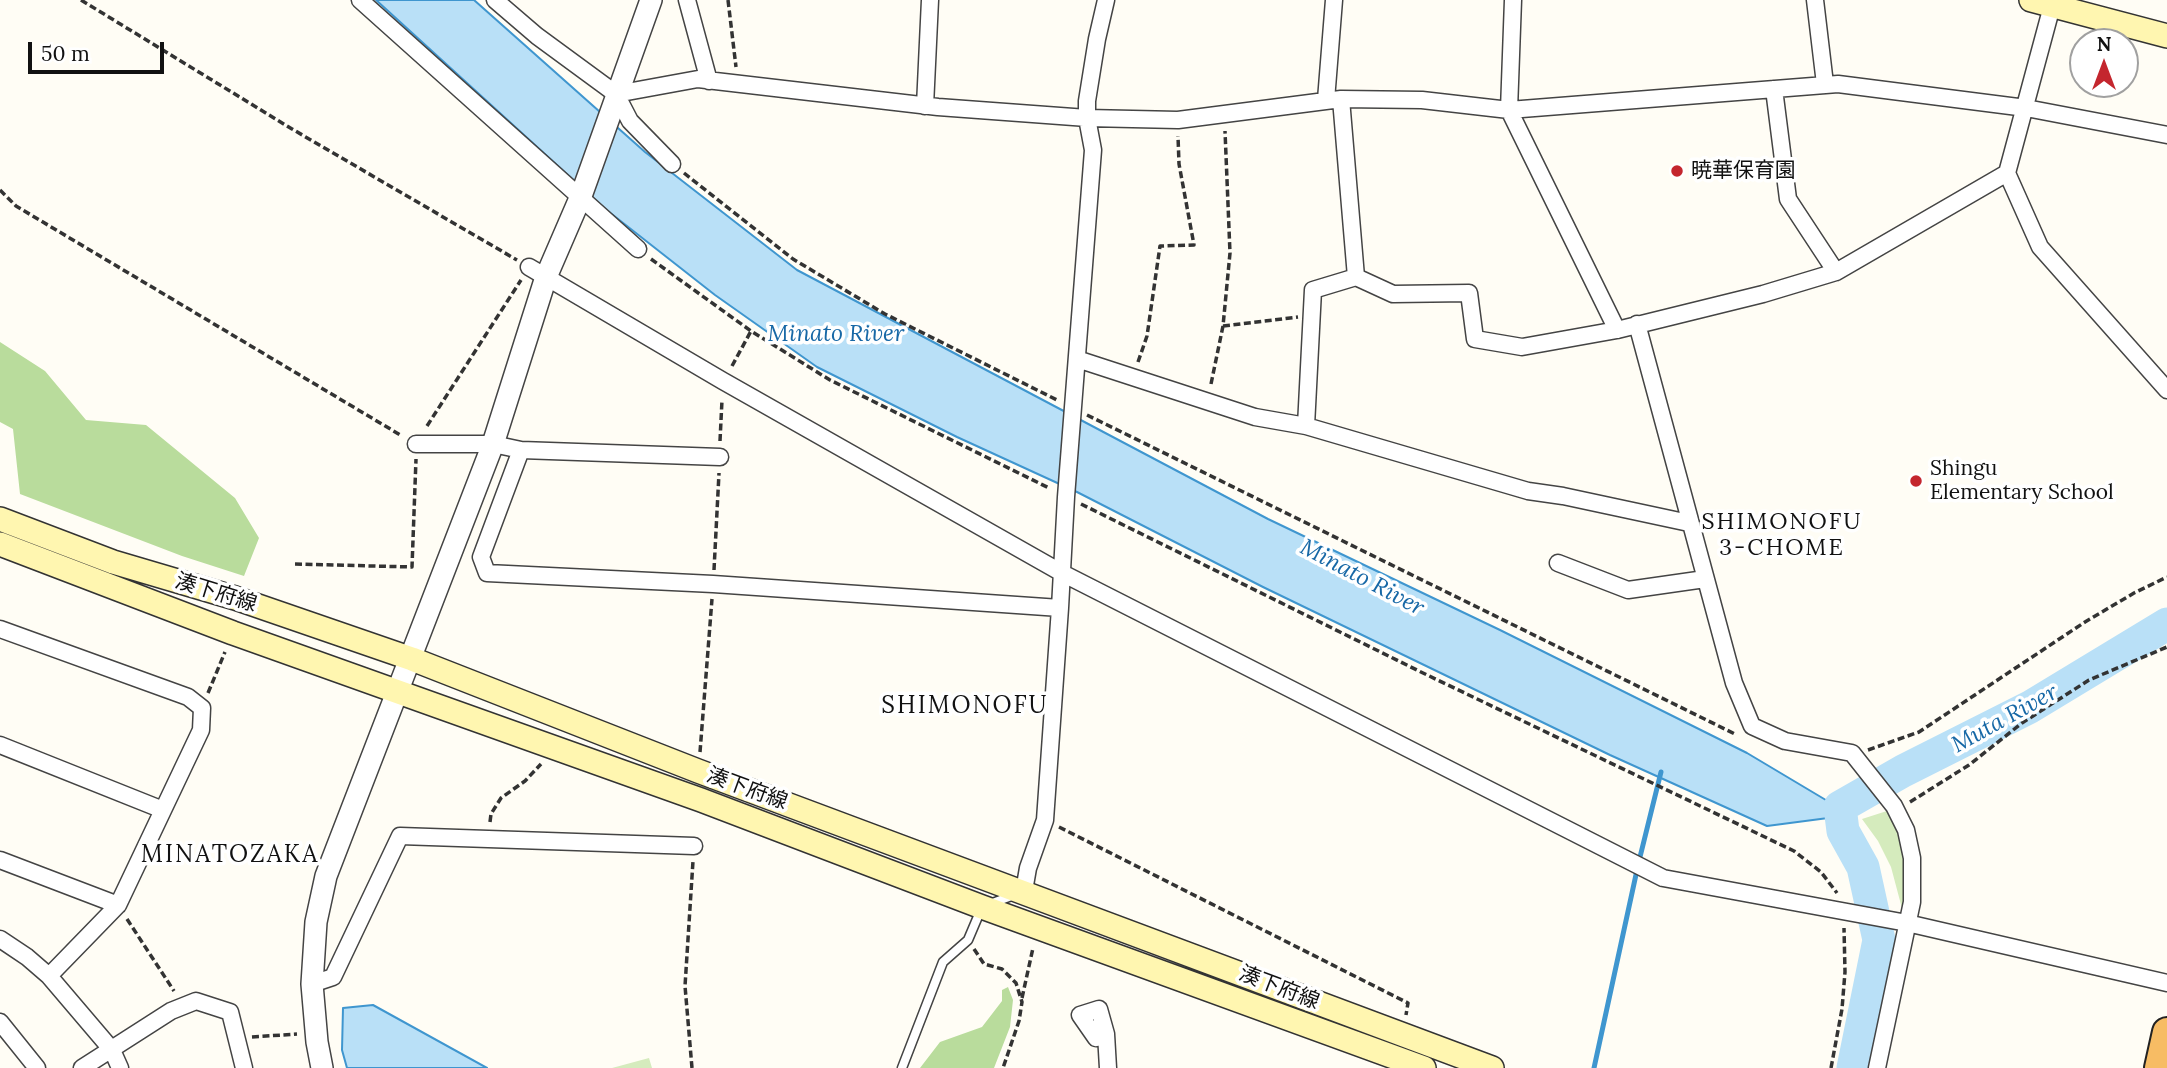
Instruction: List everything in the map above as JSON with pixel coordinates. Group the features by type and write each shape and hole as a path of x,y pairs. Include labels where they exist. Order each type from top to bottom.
{"highway":[{"path":"2159,1068 2167,1032"}],"main road":[{"path":"2042,3 2077,6 2167,36"},
{"name":"湊下府線","path":"0,519 113,562 235,598 412,659 698,771 1492,1068"},
{"name":"湊下府線","path":"0,544 233,633 714,805 982,907 1424,1068"}],"street":[{"path":"360,0 638,249"},
{"path":"495,0 537,36 616,94 630,121 672,164"},
{"path":"322,1068 312,984 316,922 326,876 494,444 538,272 581,196 650,0"},
{"path":"687,0 709,81"},
{"path":"925,106 930,0"},
{"path":"1024,891 1028,867 1045,820 1066,496 1093,150 1087,101 1106,0"},
{"path":"1334,0 1334,100 1356,277"},
{"path":"1513,0 1509,110 1617,330"},
{"path":"1815,0 1825,85"},
{"path":"2042,3 2026,108 2007,173 2040,247 2167,390"},
{"path":"616,94 698,79 925,106 1087,118 1178,120 1334,100 1422,100 1509,110 1838,84 2026,108 2167,135"},
{"path":"1774,89 1788,199 1836,272"},
{"path":"1306,426 1313,290 1356,277 1393,294 1469,293 1475,339 1522,347 1617,330 1763,294 1836,272 2007,173"},
{"path":"538,272 723,381 1062,573 1663,878 1902,923 2167,983"},
{"path":"1637,324 1734,683 1752,726 1785,741 1856,757 1895,808 1906,830 1912,858 1912,902 1902,923 1877,1068"},
{"path":"1077,359 1255,417 1306,426 1528,491 1689,523"},
{"path":"416,444 494,444 522,450 720,457"},
{"path":"522,450 481,557 487,573 713,584 1060,608"},
{"path":"1559,563 1628,590 1705,579"},
{"path":"0,629 188,697 202,708 201,730 118,905 49,976"},
{"path":"0,745 163,810"},
{"path":"312,984 333,977 400,836 694,846"},
{"path":"0,860 118,905"},
{"path":"0,939 49,976 112,1050 120,1068"},
{"path":"82,1068 171,1011 196,1001 230,1012 244,1068"},
{"path":"0,1022 37,1068"},
{"path":"1106,1034 1108,1068"}],"lane":[{"path":"902,1068 943,962 968,940 982,907 1024,891"}],"path":[{"path":"80,0 281,123 538,272 416,444 412,567 295,564"},
{"path":"728,0 738,84"},
{"path":"1207,402 1223,326 1230,253 1224,115"},
{"path":"1132,377 1147,337 1160,246 1194,244 1179,164 1178,120"},
{"path":"672,164 793,259 885,314 1741,737 1752,726"},
{"path":"0,190 16,206 416,444"},
{"path":"638,249 751,331 830,380 1410,667 1794,851 1821,872 1839,895 1846,912 1842,1009 1831,1068"},
{"path":"1223,326 1312,316"},
{"path":"698,771 713,584 723,381 751,331"},
{"path":"1856,757 1919,732 2085,622 2167,577"},
{"path":"202,708 233,633"},
{"path":"1895,808 1969,765 2022,723 2089,680 2167,647"},
{"path":"487,839 491,814 501,798 540,768 550,746"},
{"path":"1045,820 1408,1003 1403,1035"},
{"path":"692,1068 685,986 694,846"},
{"path":"118,905 184,1006"},
{"path":"968,940 984,964 1002,969 1016,983 1022,1002"},
{"path":"1003,1068 1019,1021 1028,963 1035,940"},
{"path":"236,1038 316,1032"}],"green space":[{"path":"0,342 45,371 86,420 146,425 235,498 259,538 244,576 182,556 20,494 13,429 0,422"},
{"path":"1890,810 1910,859 1904,916 1891,867 1878,841 1862,819"},
{"path":"1008,987 1013,1000 1010,1027 994,1068 920,1068 940,1042 982,1027 1002,1001 1002,990"},
{"path":"649,1058 652,1068 612,1068"}],"water":[{"name":"Minato River","path":"376,0 474,0 645,152 797,270 1268,519 1747,753 1851,815 1767,826 1610,755 817,367 715,295 604,208"},
{"path":"373,1005 487,1068 347,1068 342,1050 343,1008"}],"waterway":[{"name":"Muta River","path":"1840,807 1903,771 2030,707 2167,624"},
{"path":"1640,857 1661,772"},
{"name":"Minato River","path":"1840,807 1843,831 1863,867 1879,940 1853,1068"},
{"path":"1594,1068 1637,870"}],"place":[{"name":"暁華保育園","path":"1677,171"},
{"name":"Shingu Elementary School","path":"1916,481"}],"district":[{"name":"SHIMONOFU 3-CHOME","path":"1782,535"},
{"name":"SHIMONOFU","path":"965,706"},
{"name":"MINATOZAKA","path":"230,855"}]}
